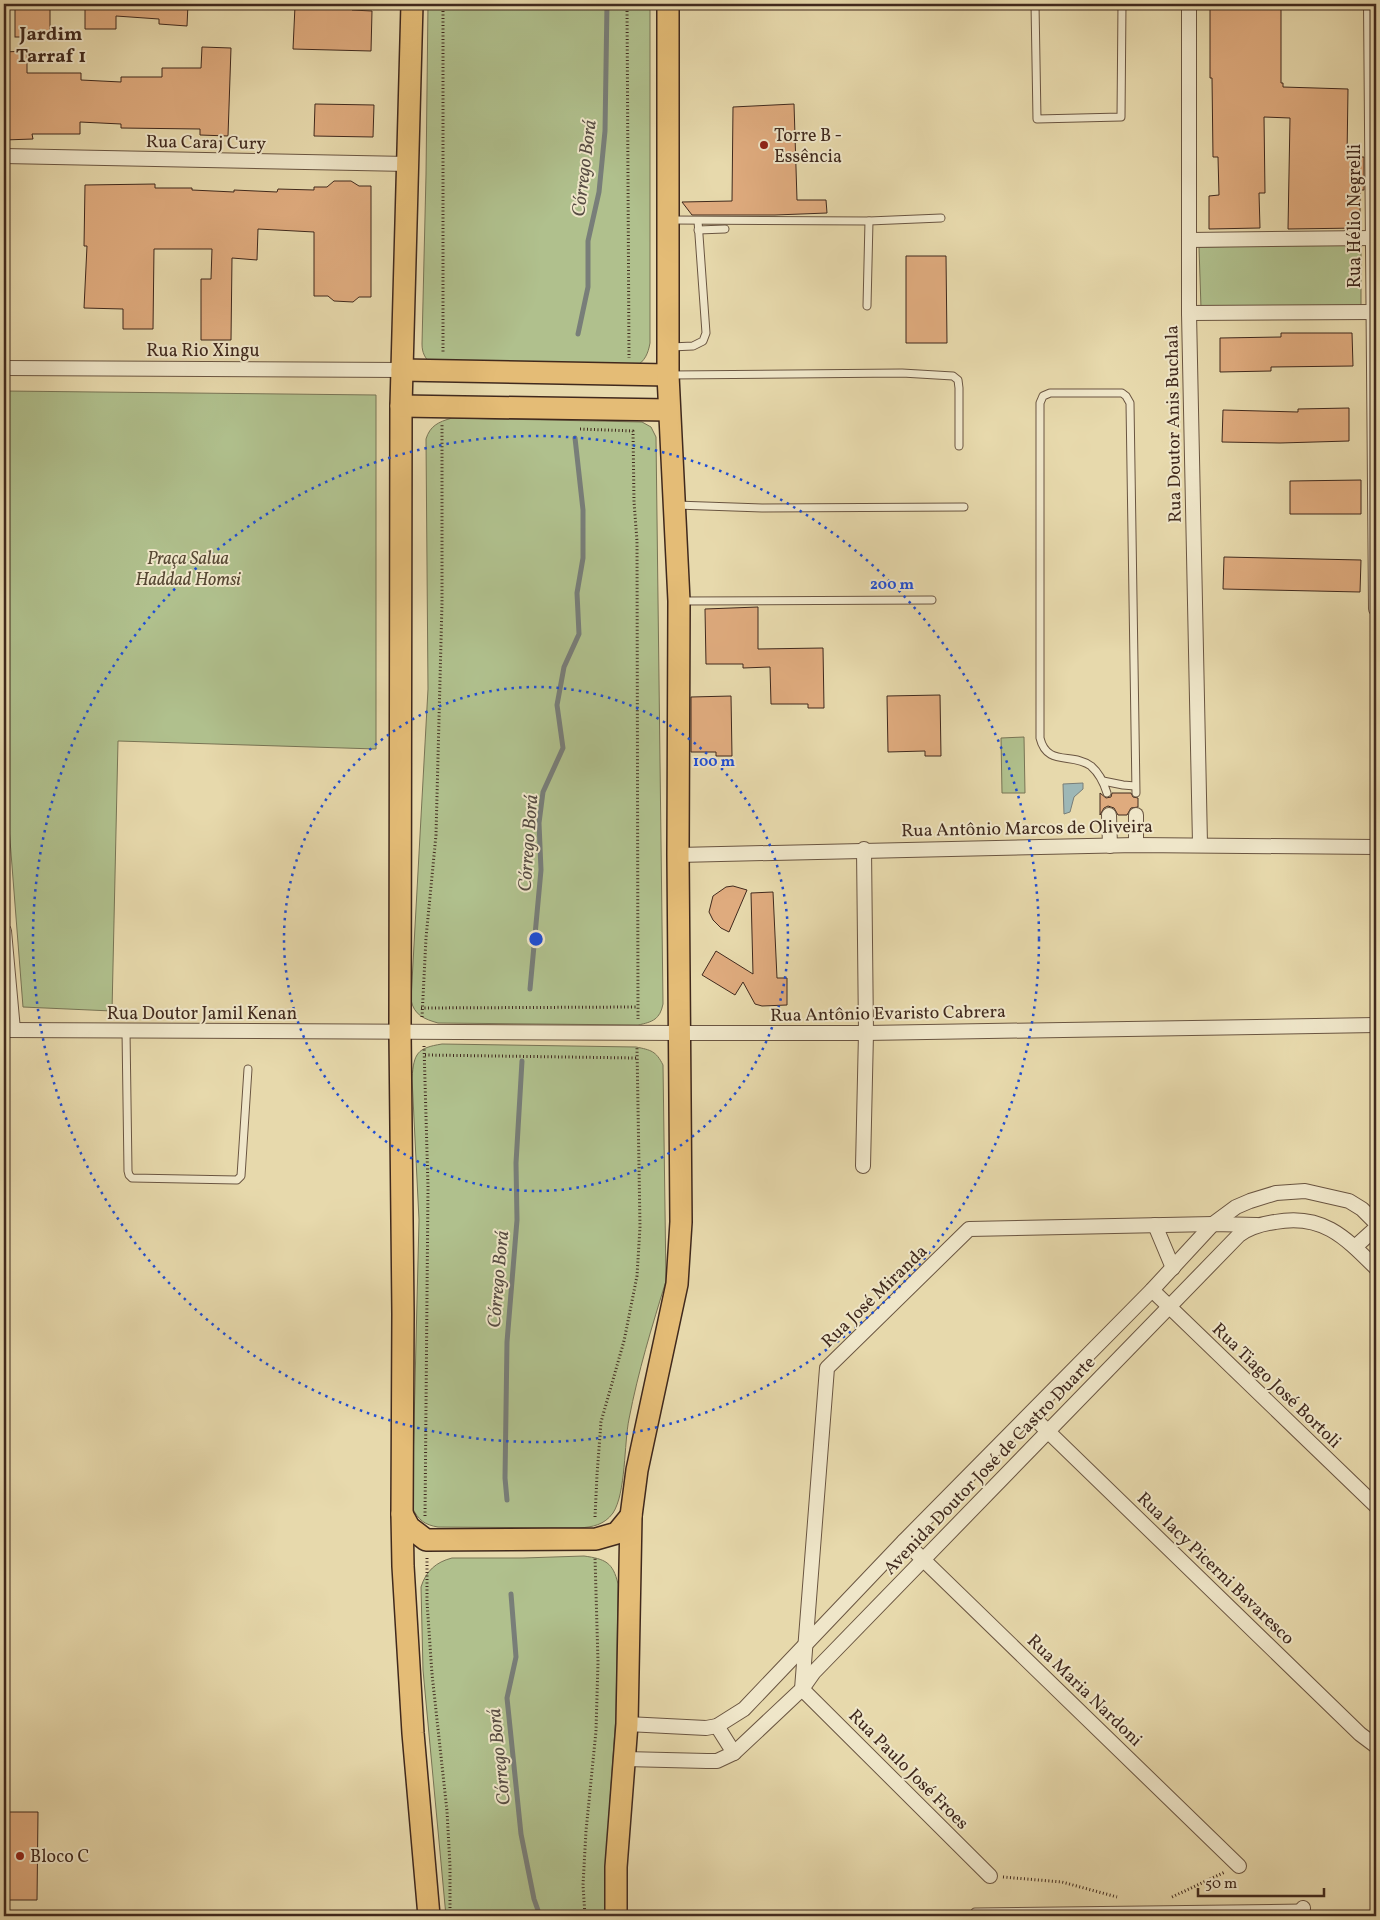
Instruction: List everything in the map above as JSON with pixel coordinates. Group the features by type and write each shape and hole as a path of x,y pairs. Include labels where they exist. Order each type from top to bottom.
{"main road":[{"path":"412,4 401,406 400,1033 403,1314 402,1514 403,1566 413,1733 429,1916"},
{"path":"616,1916 616,1867 627,1724 631,1516 637,1470 677,1284 681,1222 678,855 679,601 668,375 668,4"},
{"path":"402,370 445,358 668,375"},
{"path":"401,406 442,416 669,410"},
{"path":"402,1514 409,1527 426,1540"},
{"path":"403,1566 410,1554 426,1540 593,1530 617,1533 631,1516"},
{"path":"593,1530 616,1550 629,1568"}],"street":[{"name":"Rua Doutor Anis Buchala","path":"1188,4 1190,313 1200,844"},
{"name":"Rua Hélio Negrelli","path":"1371,4 1374,89 1373,238 1375,275 1376,609"},
{"name":"Rua Caraj Cury","path":"4,156 408,164"},
{"path":"1189,240 1373,238"},
{"path":"1190,313 1374,312"},
{"name":"Rua Rio Xingu","path":"4,368 402,370"},
{"path":"1110,815 1110,846"},
{"path":"1136,815 1136,845"},
{"name":"Rua Antônio Marcos de Oliveira","path":"678,855 864,849 1200,844 1376,847"},
{"path":"863,1166 866,1033 864,849"},
{"path":"4,931 8,1030"},
{"name":"Rua Antônio Evaristo Cabrera","path":"400,1033 866,1033 1376,1025"},
{"name":"Rua Doutor Jamil Kenan","path":"8,1030 400,1033"},
{"name":"Avenida Doutor José de Castro Duarte","path":"718,1726 744,1709 904,1541 1031,1415 1152,1290 1213,1224 1236,1207 1276,1193 1289,1191 1306,1191 1349,1201 1362,1209 1376,1223"},
{"path":"1362,1209 1376,1209"},
{"name":"Avenida Doutor José de Castro Duarte","path":"625,1759 717,1761 734,1754 802,1689 814,1672 1239,1235 1257,1225 1292,1219 1322,1224 1355,1247 1376,1268"},
{"name":"Rua José Miranda","path":"802,1689 827,1368 970,1229 1213,1224 1257,1225"},
{"path":"1155,1225 1173,1268"},
{"path":"1355,1247 1376,1228"},
{"name":"Rua Tiago José Bortoli","path":"1152,1290 1376,1506"},
{"name":"Rua Iacy Picerni Bavaresco","path":"1031,1415 1360,1734 1376,1746"},
{"name":"Rua Maria Nardoni","path":"904,1541 1239,1866"},
{"name":"Rua Paulo José Froes","path":"802,1689 990,1876"},
{"path":"627,1724 706,1728 718,1726 734,1754"}],"lane":[{"path":"1035,4 1036,119 1122,117 1122,4"},
{"path":"667,220 869,221 941,218"},
{"path":"668,347 693,346 703,341 706,333 698,220"},
{"path":"868,306 869,221"},
{"path":"698,230 726,229"},
{"path":"668,375 902,374 953,376 958,380 959,388 959,446"},
{"path":"1103,781 1135,789 1130,404 1122,393 1050,393 1043,396 1040,403 1040,738 1042,745 1049,754 1086,763 1092,767 1103,781 1108,792"},
{"path":"673,505 762,508 964,507"},
{"path":"679,601 932,600"},
{"path":"126,1031 128,1171 132,1178 237,1180 241,1176 248,1069"},
{"path":"975,1912 1303,1912"}],"path":[{"path":"443,4 445,358"},
{"path":"619,355 629,355 627,4"},
{"path":"442,416 451,425"},
{"path":"442,416 442,603 436,835 421,1008 428,1187 425,1348 427,1602 432,1674 447,1811 450,1916"},
{"path":"576,429 633,431 634,502 638,541 638,1007 636,1058 640,1135 640,1218 637,1276 624,1341 602,1422 596,1475 593,1530 598,1695 582,1885 585,1916"},
{"path":"421,1008 638,1007"},
{"path":"424,1055 636,1058"},
{"path":"593,1530 595,1518"},
{"path":"1171,1898 1239,1866"},
{"path":"990,1876 1062,1882 1126,1899"}],"green space":[{"path":"428,4 650,4 650,343 646,357 635,367 431,364 426,357 422,344"},
{"path":"1361,244 1361,306 1201,308 1199,247"},
{"name":"Praça Salua Haddad Homsi","path":"4,391 376,395 376,749 118,741 112,1011 23,1007 4,763"},
{"path":"452,418 642,422 651,427 656,437 663,1004 658,1016 648,1023 638,1025 438,1023 420,1016 412,1005 428,689 426,439 435,425"},
{"path":"1024,737 1025,793 1002,793 1001,738"},
{"path":"442,1044 636,1047 652,1052 663,1065 666,1281 633,1401 627,1429 624,1468 617,1504 613,1513 598,1525 579,1528 438,1527 422,1521 412,1507 419,1220 412,1078 414,1063 418,1053 427,1047"},
{"path":"584,1556 603,1560 611,1566 618,1584 616,1715 609,1815 606,1916 446,1916 423,1670 421,1587 423,1581 432,1568 452,1558"}],"water":[{"path":"1083,783 1083,789 1074,797 1070,812 1064,814 1063,784"}],"building":[{"path":"15,4 50,4 50,37 15,37"},
{"path":"85,4 188,4 187,26 159,24 159,19 116,16 116,29 85,29"},
{"path":"323,4 352,4 352,10 372,11 371,51 293,49 295,6 323,7"},
{"path":"1212,4 1271,4 1271,7 1281,7 1281,83 1283,83 1283,87 1348,89 1347,157 1364,157 1364,190 1360,190 1360,228 1288,229 1290,118 1264,117 1265,193 1259,193 1260,228 1209,229 1209,196 1219,195 1218,157 1213,157 1212,78 1210,78 1210,8 1212,8"},
{"path":"202,47 231,48 228,136 200,135 200,129 121,128 121,124 80,122 80,134 32,134 33,139 4,140 4,52 27,51 27,73 81,73 81,80 121,82 121,77 162,77 162,68 201,68"},
{"path":"315,104 374,105 373,137 314,136"},
{"path":"794,104 797,200 826,200 827,213 692,215 682,202 732,201 733,107"},
{"path":"334,181 351,181 359,186 371,186 371,297 359,297 353,302 334,301 328,296 314,296 314,232 258,229 257,260 232,258 231,340 201,340 201,279 211,279 212,249 154,249 153,329 123,329 123,309 84,308 87,246 84,246 85,185 155,184 155,188 277,192 278,189 314,190 314,187 327,187"},
{"path":"906,256 946,256 947,343 906,343"},
{"path":"1281,333 1352,333 1353,366 1271,367 1271,371 1220,372 1220,338 1281,337"},
{"path":"1349,408 1349,441 1222,442 1223,410 1298,412 1298,409"},
{"path":"1361,480 1361,514 1290,514 1290,481"},
{"path":"1224,557 1361,560 1360,592 1223,589"},
{"path":"758,607 758,649 823,648 824,708 808,708 808,704 771,704 770,667 743,668 743,664 706,664 705,609"},
{"path":"940,695 941,756 925,756 925,751 888,752 887,696"},
{"path":"731,696 732,756 716,756 716,752 691,752 691,697"},
{"path":"1100,793 1106,798 1111,797 1112,793 1131,793 1133,797 1138,798 1138,807 1131,808 1127,815 1118,815 1114,808 1108,806 1104,808 1100,815"},
{"path":"733,886 747,890 729,932 721,928 713,920 709,912 713,896 726,887"},
{"path":"773,892 777,978 787,978 787,1005 762,1006 755,1004 743,982 735,995 702,975 716,951 753,974 751,893"},
{"name":"Bloco C","path":"4,1812 38,1812 37,1900 4,1900"}],"waterway":[{"name":"Córrego Borá","path":"578,334 588,287 588,241 599,192 605,131 607,4"},
{"name":"Córrego Borá","path":"530,989 541,870 539,823 543,792 563,748 557,705 564,667 579,634 577,593 583,558 583,510 575,438"},
{"name":"Córrego Borá","path":"507,1500 505,1478 507,1342 517,1220 516,1163 522,1061"},
{"name":"Córrego Borá","path":"511,1594 516,1657 507,1698 521,1834 534,1899 540,1916"}],"place":[{"name":"Torre B - Essência","path":"764,145"},
{"name":"Bloco C","path":"20,1856"}],"district":[{"name":"Jardim Tarraf 1","path":"51,44"}]}
